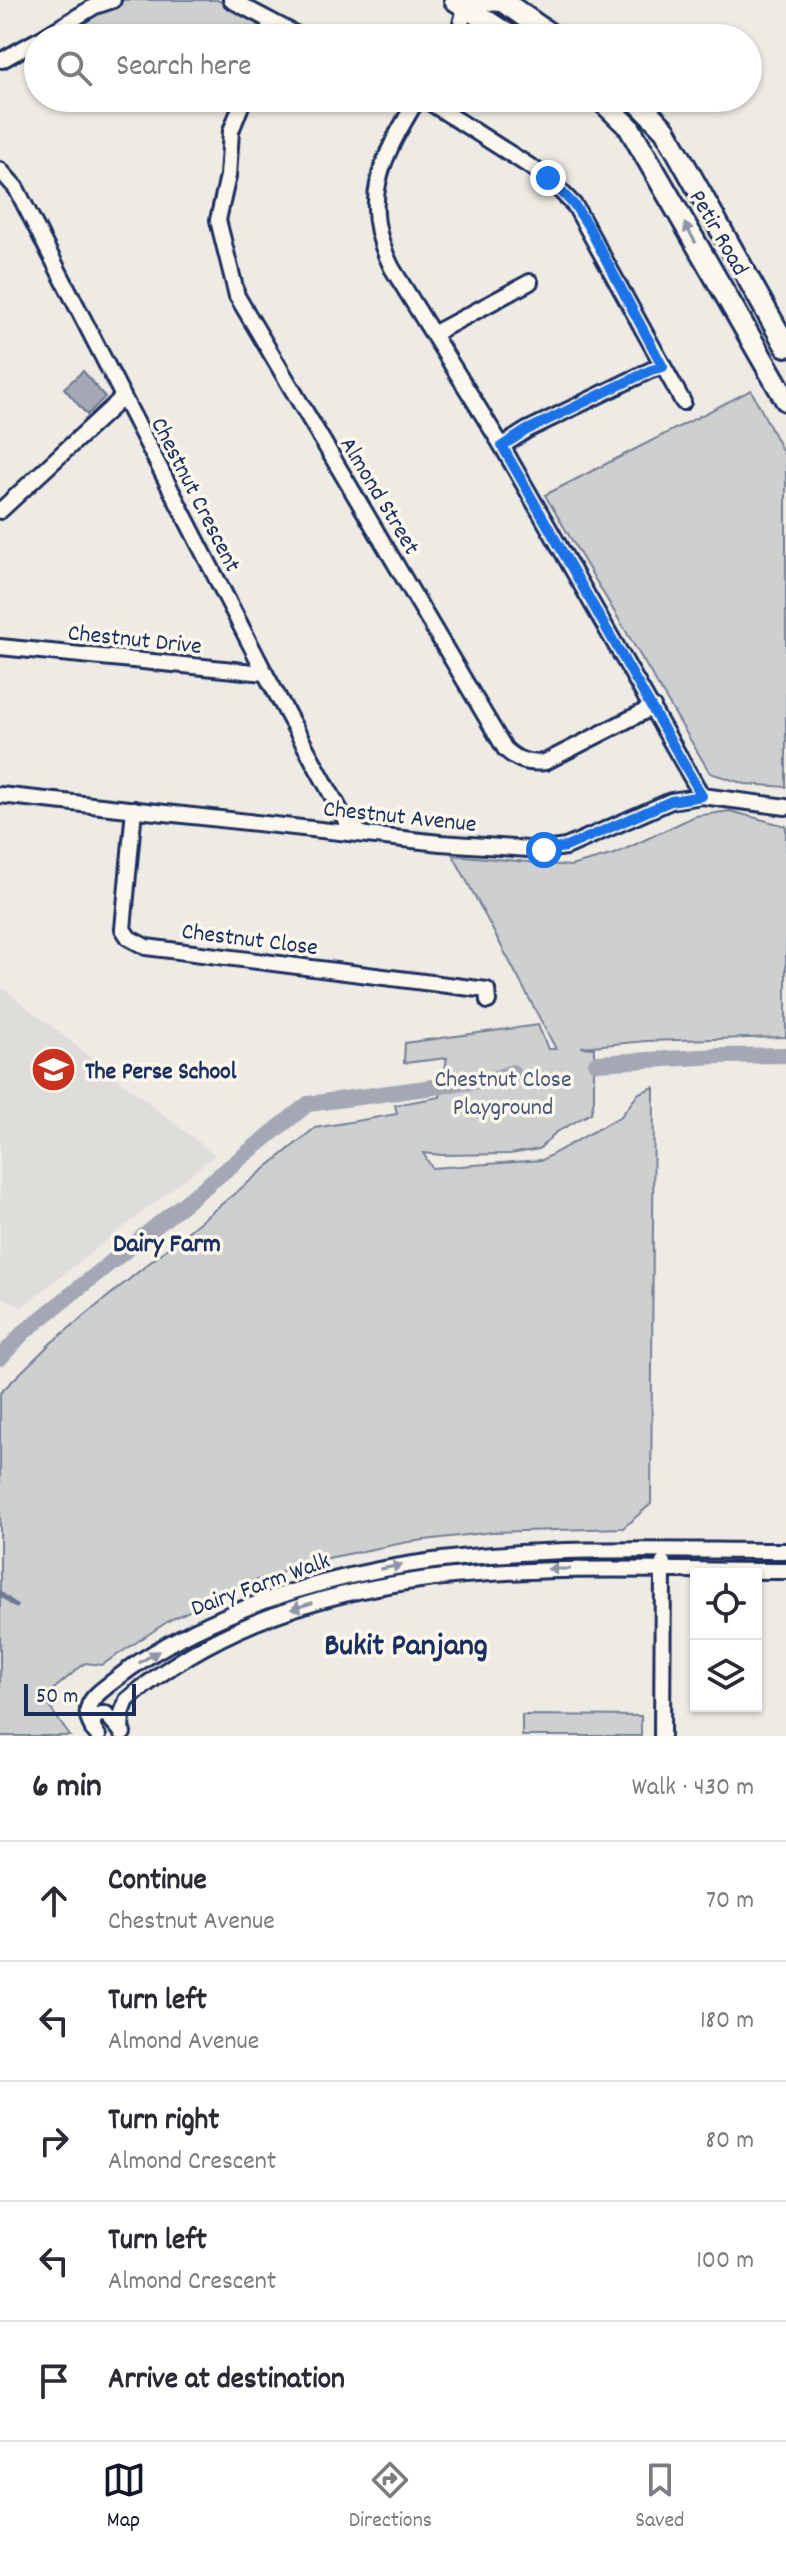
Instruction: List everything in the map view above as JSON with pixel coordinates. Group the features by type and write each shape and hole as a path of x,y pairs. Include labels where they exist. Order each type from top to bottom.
{"main road":[{"path":"504,2 535,24"},
{"path":"463,3 493,24"},
{"name":"Petir Road","path":"613,112 629,127 786,400"},
{"name":"Petir Road","path":"648,112 665,130 786,346"},
{"path":"730,300 739,305 749,305 755,297 753,284"}],"street":[{"path":"65,24 95,6 113,0"},
{"path":"231,0 275,24"},
{"path":"458,24 463,3 504,2"},
{"path":"2,60 24,48"},
{"name":"Almond Street","path":"238,112 231,131 228,176 218,220 237,296 505,749 515,759 530,764 545,762 653,707"},
{"path":"411,112 390,145 379,172 375,207 381,246 502,446 702,796"},
{"path":"442,112 548,178 575,206 683,402"},
{"name":"Chestnut Crescent","path":"0,170 16,188 265,673 347,823 362,834"},
{"path":"433,334 530,282"},
{"path":"502,446 527,430 663,367"},
{"path":"0,511 122,398"},
{"name":"Chestnut Drive","path":"0,647 265,673"},
{"name":"Chestnut Avenue","path":"0,795 544,850 566,847 671,801 702,796 786,807"},
{"name":"Chestnut Close","path":"134,809 123,929 129,938 146,947 487,990 488,1001"},
{"name":"Dairy Farm Walk","path":"96,1733 87,1720 87,1708 94,1697 128,1669 189,1632 301,1587 430,1560 477,1555 537,1551 786,1551"},
{"path":"662,1736 664,1551"},
{"name":"Dairy Farm Walk","path":"123,1734 122,1713 127,1700 163,1672 195,1652 258,1622 317,1602 434,1578 487,1571 786,1571"},
{"name":"Dairy Farm Walk","path":"96,1733 93,1718 101,1714 110,1716 123,1734"}],"shaded area":[{"path":"83,371 105,397 87,415 64,388"},
{"name":"The Perse School","path":"0,986 215,1155 22,1307 0,1296"}],"green space":[{"path":"118,0 217,0 260,19 258,24 76,24"},
{"path":"751,390 786,458 786,787 745,784 710,773 545,495"},
{"name":"Chestnut Close Playground","path":"730,811 786,826 786,1037 647,1041 581,1047 594,1048 591,1113 555,1133 539,1149 510,1154 423,1153 432,1168 542,1160 621,1116 639,1093 654,1087 651,1504 623,1528 492,1532 408,1542 328,1558 251,1582 170,1620 102,1665 85,1663 43,1698 70,1736 0,1736 0,1393 51,1343 315,1128 397,1114 395,1105 440,1097 447,1058 404,1063 405,1043 538,1025 548,1049 556,1049 453,855 570,866 615,854 695,816"},
{"path":"522,1715 641,1716 641,1736 522,1736"}],"waterway":[{"path":"596,1063 786,1055"},
{"path":"0,1358 23,1333 308,1104 492,1079 512,1072"},
{"path":"0,1594 16,1606"}],"place":[{"name":"The Perse School","path":"54,1070"}],"district":[{"name":"Dairy Farm","path":"167,1242"},
{"name":"Bukit Panjang","path":"406,1643"}],"route":[{"path":"544,850 566,847 671,801 702,796 502,446 527,430 663,367 588,226 575,206 548,178"}]}
